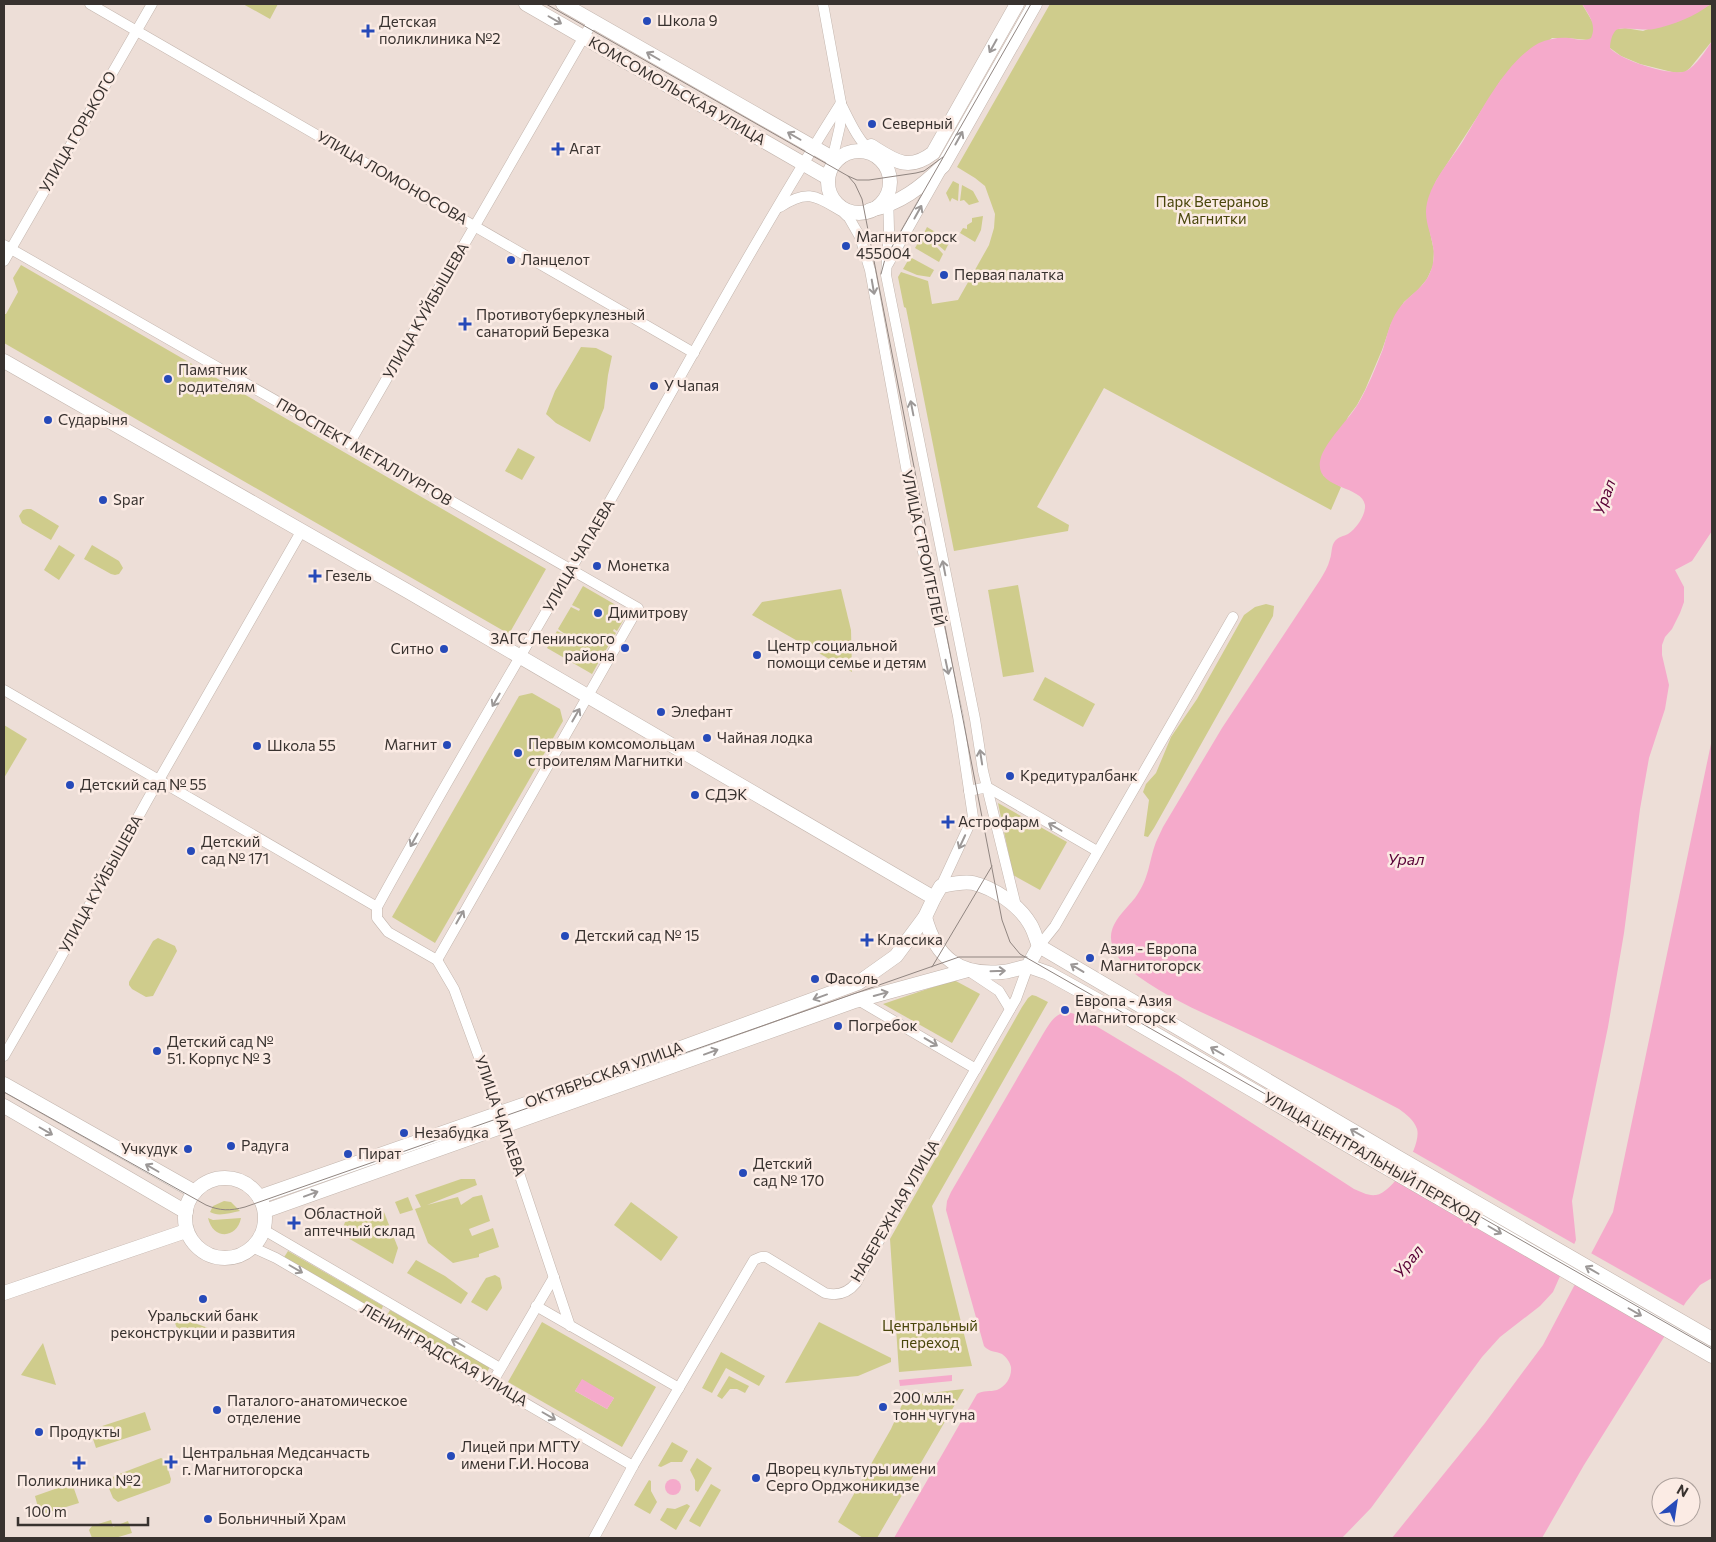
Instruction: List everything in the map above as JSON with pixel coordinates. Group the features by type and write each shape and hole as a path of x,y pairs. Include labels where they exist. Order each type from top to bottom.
{"main road":[{"name":"КОМСОМОЛЬСКАЯ УЛИЦА","path":"526,4 803,164 829,176"},
{"name":"КОМСОМОЛЬСКАЯ УЛИЦА","path":"563,4 835,159"},
{"path":"1017,4 933,153 916,164 903,163 875,153 860,151 853,151 835,159 829,176 830,191 840,206 857,212 870,210 888,199 921,187 943,166 1034,4"},
{"path":"875,153 889,174 888,199"},
{"path":"4,361 302,530 520,658 938,892"},
{"path":"957,883 972,883 995,892 1016,906 1030,923 1040,946 1028,966 1002,972 968,970 952,962 939,951 930,934 926,917 938,892 957,883"},
{"name":"ОКТЯБРЬСКАЯ УЛИЦА","path":"265,1211 858,983 896,956 926,917"},
{"name":"УЛИЦА ЦЕНТРАЛЬНЫЙ ПЕРЕХОД","path":"1040,946 1712,1356"},
{"name":"УЛИЦА ЦЕНТРАЛЬНЫЙ ПЕРЕХОД","path":"1028,966 1048,973 1071,985 1712,1339"},
{"name":"ОКТЯБРЬСКАЯ УЛИЦА","path":"259,1197 501,1119 858,1000 968,970"},
{"path":"4,1084 194,1192"},
{"path":"4,1106 186,1212"},
{"path":"229,1178 247,1184 259,1197 265,1211 264,1230 252,1247 238,1257 221,1259 199,1250 186,1231 186,1212 194,1192 211,1180 229,1178"},
{"path":"4,1293 186,1231"}],"street":[{"name":"УЛИЦА ЛОМОНОСОВА","path":"90,4 694,353"},
{"name":"УЛИЦА ГОРЬКОГО","path":"4,261 7,247 152,4"},
{"path":"822,4 841,103 835,159"},
{"name":"УЛИЦА КУЙБЫШЕВА","path":"349,444 593,21"},
{"path":"841,103 850,122 875,153"},
{"name":"УЛИЦА ЧАПАЕВА","path":"570,1326 501,1119 454,989 437,960 388,932 377,918 377,907 803,164 841,103"},
{"path":"885,270 943,166"},
{"path":"778,209 791,200 812,195 840,206"},
{"path":"812,195 843,212 852,222"},
{"name":"УЛИЦА СТРОИТЕЛЕЙ","path":"888,199 888,253 885,270 987,787 1016,906"},
{"name":"УЛИЦА СТРОИТЕЛЕЙ","path":"840,206 860,237 870,270 912,500 958,716 973,817 938,892"},
{"name":"ПРОСПЕКТ МЕТАЛЛУРГОВ","path":"7,247 638,608 587,696"},
{"name":"УЛИЦА КУЙБЫШЕВА","path":"4,1056 158,781 302,530"},
{"path":"1040,946 1056,926 1097,851 1233,617"},
{"path":"4,690 377,907"},
{"path":"437,960 587,696"},
{"path":"969,791 987,787 1097,851"},
{"name":"НАБЕРЕЖНАЯ УЛИЦА","path":"594,1538 633,1466 751,1265 757,1258 766,1257 772,1260 825,1292 840,1294 853,1287 1016,999 1028,966"},
{"path":"968,970 999,991 1010,1009"},
{"path":"858,1000 976,1069"},
{"name":"ЛЕНИНГРАДСКАЯ УЛИЦА","path":"264,1230 500,1368"},
{"name":"ЛЕНИНГРАДСКАЯ УЛИЦА","path":"252,1247 276,1258 633,1466"},
{"path":"492,1383 554,1277"},
{"path":"536,1306 679,1388"}],"green space":[{"path":"243,4 278,4 270,19"},
{"name":"Парк Ветеранов Магнитки","path":"1050,4 1582,4 1592,21 1619,29 1643,31 1712,4 1712,41 1690,68 1685,72 1676,73 1640,64 1621,56 1610,48 1588,40 1552,38 1501,80 1436,181 1427,205 1427,218 1434,251 1433,266 1427,279 1404,302 1391,324 1365,390 1348,417 1323,475 1341,487 1331,510 1104,388 1037,507 1069,525 1068,531 954,551 906,308 904,307 898,277 901,272 928,281 932,304 958,300 989,245 994,228 995,214 985,186 957,167"},
{"path":"953,181 959,184 958,201 952,198 950,202 946,193"},
{"path":"962,185 973,191 979,202 969,205 964,200 960,201"},
{"path":"983,216 981,230 975,242 960,233 963,228 967,229 967,225 972,222 972,218"},
{"path":"927,227 950,241 945,251 924,233"},
{"path":"922,236 932,242 943,254 939,262 915,248"},
{"path":"910,257 934,270 930,277 917,275 903,269"},
{"path":"21,265 546,569 509,634 4,343 4,314 6,314 18,292 13,278"},
{"path":"581,347 596,348 612,356 604,408 590,442 556,423 546,414 555,391"},
{"path":"518,448 535,457 522,480 505,471"},
{"path":"31,509 59,526 51,540 22,523 19,516 23,510"},
{"path":"59,545 75,555 59,580 44,570"},
{"path":"92,545 119,561 123,568 119,574 111,574 84,559"},
{"path":"1018,585 1034,672 1003,677 988,590"},
{"path":"583,586 628,612 617,631 614,629 613,631 616,633 603,655 600,653 598,656 601,658 592,674 547,648 557,631 565,635 558,629 571,607 579,611 580,609 572,605"},
{"path":"841,589 851,630 852,672 752,615 762,602"},
{"path":"1266,604 1274,606 1273,616 1154,828 1148,837 1144,836 1149,800 1143,792 1146,784 1156,773 1171,737 1197,699 1244,615 1255,607"},
{"path":"1045,677 1095,704 1083,727 1033,700"},
{"path":"532,693 560,709 563,721 435,943 392,917 519,696"},
{"path":"4,725 27,739 4,778"},
{"path":"998,803 1067,842 1040,890 1013,875"},
{"path":"158,938 175,946 177,951 153,996 146,997 132,989 129,982 153,941"},
{"path":"954,980 980,994 952,1043 883,1004"},
{"name":"Центральный переход","path":"1032,995 1048,1002 932,1206 972,1366 899,1372 890,1239 1022,1007"},
{"path":"461,1179 475,1179 477,1185 427,1205 458,1197 461,1205 473,1197 482,1195 490,1221 469,1229 472,1236 493,1228 499,1247 479,1254 479,1257 453,1263 428,1243 415,1209 421,1207 415,1195"},
{"path":"408,1197 413,1210 400,1214 395,1202"},
{"path":"224,1201 231,1202 240,1211 228,1214 210,1212 213,1206"},
{"path":"631,1202 678,1237 661,1261 614,1225"},
{"path":"382,1207 398,1248 393,1264 341,1234 345,1222"},
{"path":"208,1218 213,1220 241,1218 235,1230 225,1234 215,1230"},
{"path":"288,1251 383,1306 379,1315 283,1259"},
{"path":"416,1260 445,1276 468,1293 461,1304 407,1273"},
{"path":"495,1275 500,1278 502,1288 487,1311 471,1302 486,1278"},
{"path":"390,1310 490,1367 485,1375 385,1319"},
{"path":"172,1315 211,1329 181,1339"},
{"path":"542,1322 656,1387 622,1447 508,1382","holes":["582,1380 614,1398 607,1409 575,1391"]},
{"path":"819,1322 891,1358 891,1362 858,1376 785,1383"},
{"path":"43,1343 56,1385 21,1375"},
{"path":"721,1352 765,1376 759,1386 726,1368 712,1393 702,1388"},
{"path":"729,1376 749,1386 745,1393 737,1389 730,1389 722,1399 717,1396"},
{"path":"964,1389 877,1538 863,1538 838,1522 891,1429 904,1396"},
{"path":"145,1412 151,1430 96,1448 90,1430"},
{"path":"672,1442 688,1451 682,1462 671,1462 661,1467 658,1466"},
{"path":"161,1458 165,1460 171,1479 170,1483 118,1502 113,1498 108,1486 114,1476"},
{"path":"697,1458 712,1468 698,1492 695,1490 695,1480 690,1470"},
{"path":"649,1480 651,1481 651,1491 657,1502 650,1514 634,1505"},
{"path":"72,1483 79,1503 40,1515 35,1496"},
{"path":"711,1484 721,1490 700,1527 689,1521"},
{"path":"687,1504 690,1506 676,1530 660,1520 667,1508 675,1509"},
{"path":"111,1520 113,1527 128,1521 132,1533 115,1538 92,1538 89,1530 92,1526"}],"water":[{"name":"Урал","path":"1582,4 1711,4 1691,16 1662,27 1650,29 1623,28 1616,30 1611,38 1610,48 1624,58 1646,66 1658,70 1679,72 1686,71 1693,65 1712,41 1712,531 1692,561 1675,570 1684,587 1684,602 1672,629 1665,637 1662,645 1662,655 1669,685 1665,709 1649,758 1640,809 1624,933 1608,1027 1572,1201 1576,1240 1553,1292 1540,1306 1500,1337 1482,1357 1371,1508 1342,1538 894,1538 977,1394 997,1390 1008,1381 1011,1371 1009,1361 1002,1354 984,1346 946,1210 947,1201 1043,1034 1058,1015 1068,1013 1081,1017 1178,1075 1354,1189 1373,1195 1383,1192 1398,1177 1411,1156 1415,1146 1417,1129 1412,1120 1402,1111 1155,988 1141,979 1122,962 1116,954 1111,936 1117,920 1140,890 1153,850 1163,827 1222,728 1320,580 1328,565 1335,541 1351,532 1362,517 1365,505 1362,498 1330,481 1323,475 1320,468 1321,457 1328,444 1362,397 1378,363 1395,314 1401,305 1428,277 1434,256 1426,212 1433,186 1505,74 1527,51 1546,40 1569,38 1583,40 1591,38 1593,24"},
{"path":"1712,739 1712,1278 1700,1285 1686,1302 1584,1465 1542,1538 1392,1538 1485,1423 1543,1345 1613,1212"},
{"path":"952,1375 952,1381 900,1386 899,1380"},
{"path":"582,1379 614,1398 607,1409 575,1391"},
{"path":"673,1479 679,1481 681,1487 679,1493 673,1495 667,1493 665,1487 667,1481"}],"pier":[{"path":"1410,1150 1576,1245 1564,1276 1401,1169"},
{"path":"1589,1252 1686,1307 1668,1335 1573,1281"}],"tram line":[{"path":"546,4 857,180 869,180 924,171 943,157"},
{"path":"881,274 885,259 1031,4"},
{"path":"848,176 855,184 862,199 1002,920 1010,942 1020,954 1712,1349"},
{"path":"932,967 992,866"},
{"path":"4,1092 206,1205 225,1210 235,1209 959,957 1027,957"}],"place":[{"name":"Школа 9","path":"647,21"},
{"name":"Детская поликлиника №2","path":"368,31"},
{"name":"Северный","path":"872,124"},
{"name":"Агат","path":"558,149"},
{"name":"Магнитогорск 455004","path":"846,246"},
{"name":"Ланцелот","path":"511,260"},
{"name":"Первая палатка","path":"944,275"},
{"name":"Противотуберкулезный санаторий Березка","path":"465,324"},
{"name":"Памятник родителям","path":"168,379"},
{"name":"У Чапая","path":"654,386"},
{"name":"Сударыня","path":"48,420"},
{"name":"Spar","path":"103,500"},
{"name":"Монетка","path":"597,566"},
{"name":"Гезель","path":"315,576"},
{"name":"Димитрову","path":"598,613"},
{"name":"ЗАГС Ленинского района","path":"625,648"},
{"name":"Ситно","path":"444,649"},
{"name":"Центр социальной помощи семье и детям","path":"757,655"},
{"name":"Элефант","path":"661,712"},
{"name":"Чайная лодка","path":"707,738"},
{"name":"Магнит","path":"447,745"},
{"name":"Школа 55","path":"257,746"},
{"name":"Первым комсомольцам строителям Магнитки","path":"518,753"},
{"name":"Кредитуралбанк","path":"1010,776"},
{"name":"Детский сад № 55","path":"70,785"},
{"name":"СДЭК","path":"695,795"},
{"name":"Астрофарм","path":"948,822"},
{"name":"Детский сад № 171","path":"191,851"},
{"name":"Детский сад № 15","path":"565,936"},
{"name":"Классика","path":"867,940"},
{"name":"Азия - Европа Магнитогорск","path":"1090,958"},
{"name":"Фасоль","path":"815,979"},
{"name":"Европа - Азия Магнитогорск","path":"1065,1010"},
{"name":"Погребок","path":"838,1026"},
{"name":"Детский сад № 51. Корпус № 3","path":"157,1051"},
{"name":"Незабудка","path":"404,1133"},
{"name":"Радуга","path":"231,1146"},
{"name":"Учкудук","path":"188,1149"},
{"name":"Пират","path":"348,1154"},
{"name":"Детский сад № 170","path":"743,1173"},
{"name":"Областной аптечный склад","path":"294,1223"},
{"name":"Уральский банк реконструкции и развития","path":"203,1299"},
{"name":"200 млн. тонн чугуна","path":"883,1407"},
{"name":"Паталого-анатомическое отделение","path":"217,1410"},
{"name":"Продукты","path":"39,1432"},
{"name":"Лицей при МГТУ имени Г.И. Носова","path":"451,1456"},
{"name":"Центральная Медсанчасть г. Магнитогорска","path":"171,1462"},
{"name":"Поликлиника №2","path":"79,1463"},
{"name":"Дворец культуры имени Серго Орджоникидзе","path":"756,1478"},
{"name":"Больничный Храм","path":"208,1519"}]}
